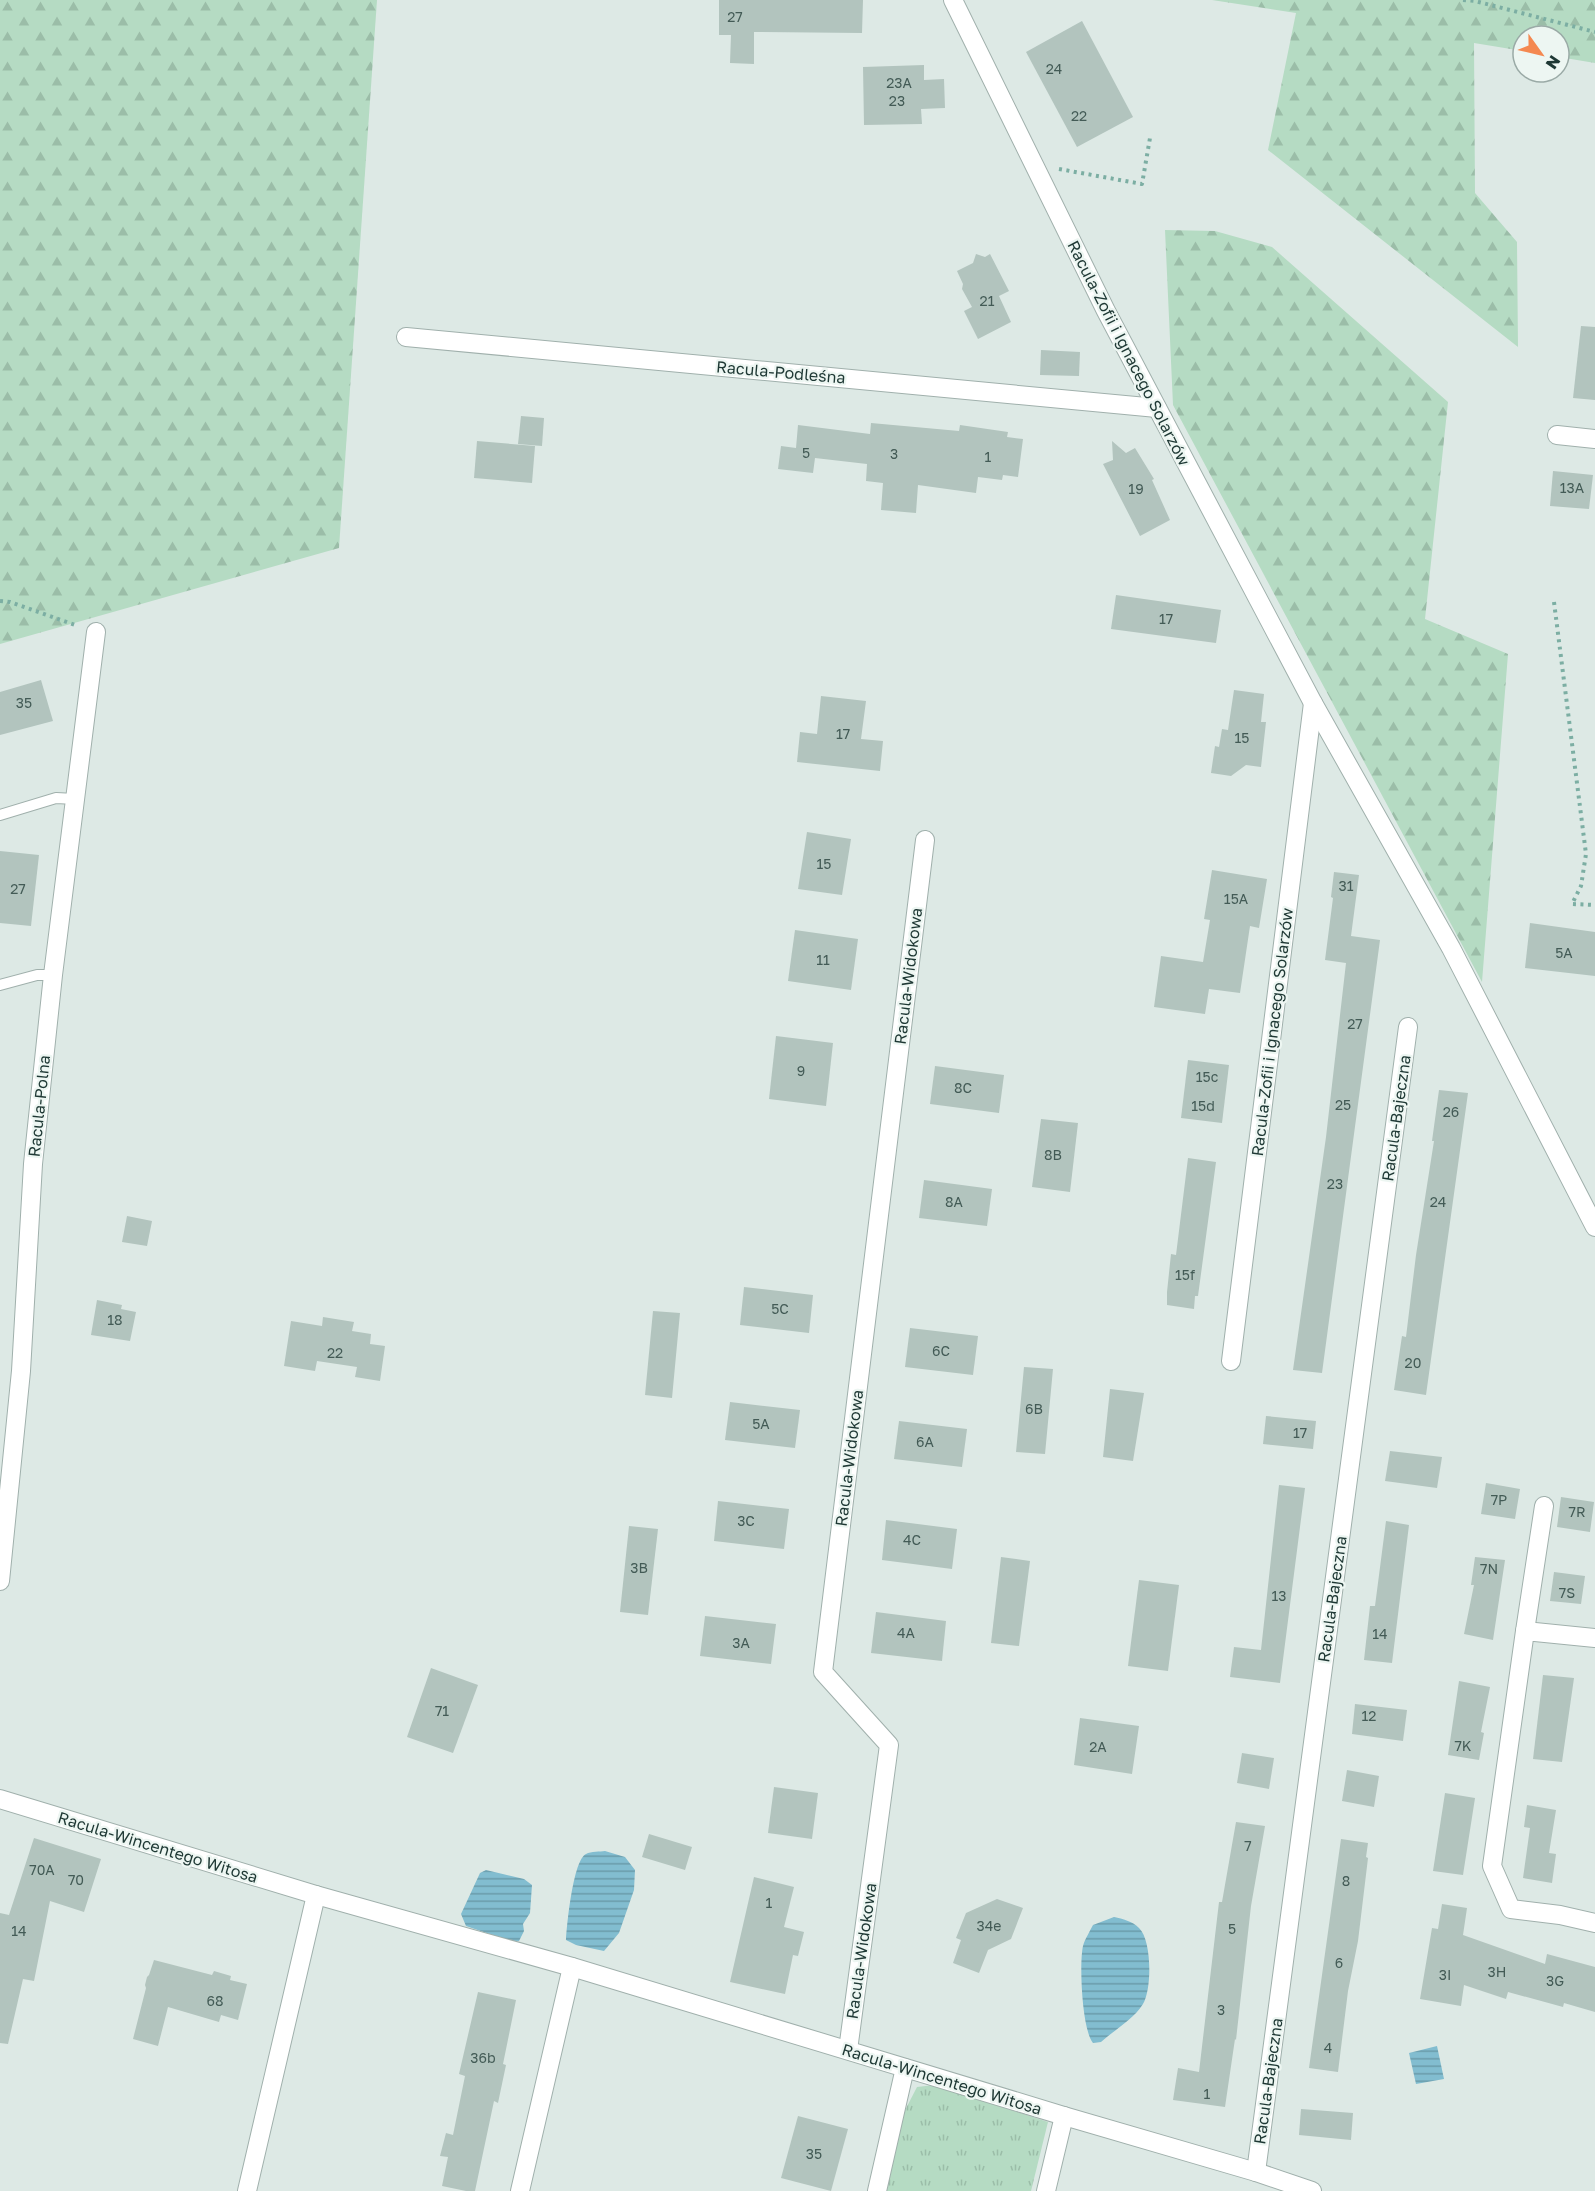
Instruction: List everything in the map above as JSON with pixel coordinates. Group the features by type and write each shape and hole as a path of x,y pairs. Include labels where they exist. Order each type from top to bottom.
{"street":[{"name":"Racula-Zofii i Ignacego Solarzów","path":"953,0 1106,311 1313,703 1451,948 1595,1227"},
{"name":"Racula-Podleśna","path":"406,337 1157,408"},
{"path":"1557,435 1595,439"},
{"name":"Racula-Polna","path":"0,1581 21,1371 33,1164 53,975 96,632"},
{"name":"Racula-Zofii i Ignacego Solarzów","path":"1231,1361 1313,703"},
{"name":"Racula-Widokowa","path":"848,2050 889,1744 823,1672 925,840"},
{"name":"Racula-Bajeczna","path":"1256,2172 1408,1027"},
{"path":"1544,1506 1492,1866 1511,1909 1560,1915 1595,1923"},
{"path":"1525,1631 1595,1638"},
{"name":"Racula-Wincentego Witosa","path":"0,1800 316,1895 573,1967 1256,2172 1312,2191"},
{"path":"247,2191 316,1895"},
{"path":"520,2191 573,1967"},
{"path":"877,2191 906,2068"},
{"path":"1046,2191 1064,2116"}],"lane":[{"path":"0,815 56,798 75,799"},
{"path":"0,985 37,975 53,975"}],"path":[{"path":"1463,0 1475,1 1595,32"},
{"path":"1034,165 1142,184 1150,138"},
{"path":"0,600 96,632"},
{"path":"1554,602 1586,854 1581,886 1572,904 1595,904"}],"green space":[{"path":"0,0 377,0 339,548 0,644"},
{"path":"1212,0 1595,0 1595,63 1571,59 1571,24 1511,24 1511,49 1474,43 1475,193 1517,242 1518,347 1268,150 1296,13"},
{"path":"1165,230 1215,231 1272,247 1448,402 1425,619 1508,654 1482,982 1173,405"},
{"path":"934,2085 1048,2122 1031,2191 884,2191 900,2120 917,2087"}],"water":[{"path":"605,1851 625,1857 635,1870 634,1890 619,1933 604,1951 576,1945 566,1940 571,1894 581,1859 588,1853"},
{"path":"486,1870 524,1879 532,1885 530,1913 523,1924 524,1931 519,1941 510,1941 466,1926 461,1914 480,1873"},
{"path":"1114,1917 1133,1924 1143,1934 1148,1953 1148,1987 1143,2004 1134,2015 1101,2042 1093,2043 1086,2025 1082,1996 1083,1946 1093,1925"},
{"path":"1437,2046 1444,2079 1416,2084 1409,2053"}],"building":[{"path":"719,0 863,0 862,33 754,32 754,64 730,63 731,35 719,35"},
{"path":"1082,21 1133,117 1077,147 1026,52"},
{"path":"924,65 924,80 944,79 945,108 921,109 922,124 864,125 863,67"},
{"path":"976,254 985,257 990,254 1009,291 999,296 1011,322 978,339 964,311 972,307 962,289 963,284 957,271 973,263"},
{"path":"1581,326 1595,327 1595,400 1573,398"},
{"path":"1041,350 1080,352 1079,376 1040,375"},
{"path":"521,416 544,418 542,446 518,444"},
{"path":"871,423 959,431 960,425 1008,432 1007,437 1023,439 1018,477 1003,475 1002,480 978,477 976,493 918,485 916,513 881,510 883,483 866,481 867,464 815,458 813,473 778,469 781,446 796,448 798,425 870,434"},
{"path":"477,441 535,446 532,483 474,478"},
{"path":"1112,441 1126,453 1135,448 1154,479 1152,480 1170,520 1140,536 1103,464 1113,460"},
{"path":"1553,471 1593,475 1589,509 1550,506"},
{"path":"1116,595 1221,610 1216,643 1111,629"},
{"path":"41,680 53,721 0,735 0,692"},
{"path":"1234,690 1264,694 1261,722 1266,722 1261,767 1246,765 1231,776 1211,773 1215,746 1219,747 1222,729 1228,730"},
{"path":"821,696 866,701 861,739 883,741 880,771 797,762 800,732 817,734"},
{"path":"807,832 851,839 842,895 798,889"},
{"path":"0,851 39,855 31,926 0,923"},
{"path":"1212,870 1267,879 1259,928 1250,926 1240,993 1209,989 1205,1014 1154,1007 1161,956 1203,962 1210,920 1204,919"},
{"path":"1334,872 1359,875 1351,936 1380,940 1322,1373 1293,1370 1326,1137 1346,963 1325,960"},
{"path":"1530,923 1595,932 1595,976 1525,968"},
{"path":"795,930 858,939 851,990 788,981"},
{"path":"776,1036 833,1043 826,1106 769,1099"},
{"path":"1188,1060 1229,1065 1222,1123 1181,1118"},
{"path":"935,1066 1004,1075 999,1113 930,1104"},
{"path":"1439,1090 1468,1093 1426,1395 1394,1390 1402,1336 1406,1337"},
{"path":"1041,1119 1078,1123 1070,1192 1032,1187"},
{"path":"1188,1158 1216,1162 1198,1296 1195,1296 1194,1309 1167,1305 1171,1254 1176,1255"},
{"path":"924,1180 992,1189 987,1226 919,1218"},
{"path":"127,1216 152,1221 147,1246 122,1242"},
{"path":"744,1287 813,1295 809,1333 740,1325"},
{"path":"97,1300 122,1305 121,1309 136,1312 130,1341 91,1335"},
{"path":"653,1311 680,1313 672,1398 645,1395"},
{"path":"323,1317 354,1322 352,1331 371,1334 370,1344 385,1346 380,1381 355,1377 357,1367 317,1361 315,1371 284,1366 291,1321 322,1326"},
{"path":"910,1328 978,1336 973,1375 905,1367"},
{"path":"1024,1367 1053,1369 1045,1454 1016,1452"},
{"path":"1110,1389 1144,1393 1133,1461 1103,1457"},
{"path":"730,1402 800,1410 795,1448 725,1440"},
{"path":"1266,1416 1316,1421 1313,1449 1263,1444"},
{"path":"899,1421 967,1429 962,1467 894,1459"},
{"path":"1390,1451 1442,1457 1437,1488 1385,1481"},
{"path":"1486,1483 1520,1489 1515,1519 1481,1514"},
{"path":"1279,1485 1305,1488 1280,1683 1230,1677 1234,1647 1261,1650"},
{"path":"1561,1497 1594,1502 1590,1532 1557,1527"},
{"path":"718,1501 789,1509 784,1549 714,1541"},
{"path":"886,1520 957,1529 952,1569 882,1560"},
{"path":"1386,1521 1409,1525 1392,1663 1364,1660 1370,1606 1375,1606"},
{"path":"629,1526 658,1529 648,1615 620,1612"},
{"path":"1001,1557 1030,1561 1019,1646 991,1643"},
{"path":"1475,1557 1505,1560 1493,1640 1464,1634 1474,1585 1471,1585"},
{"path":"1554,1572 1585,1576 1581,1604 1550,1601"},
{"path":"1139,1580 1179,1585 1168,1671 1128,1666"},
{"path":"876,1612 946,1621 942,1661 871,1653"},
{"path":"705,1616 776,1624 771,1664 700,1656"},
{"path":"431,1668 478,1685 453,1753 407,1737"},
{"path":"1543,1675 1574,1678 1562,1762 1533,1759"},
{"path":"1459,1681 1490,1687 1481,1732 1484,1733 1479,1760 1448,1755"},
{"path":"1355,1704 1407,1710 1403,1741 1352,1734"},
{"path":"1080,1718 1139,1726 1132,1774 1074,1765"},
{"path":"1242,1753 1274,1758 1269,1789 1237,1783"},
{"path":"1347,1770 1379,1776 1374,1807 1342,1801"},
{"path":"774,1787 818,1793 812,1839 768,1833"},
{"path":"1445,1793 1475,1798 1463,1875 1433,1871"},
{"path":"1527,1805 1556,1810 1549,1853 1556,1854 1552,1883 1523,1878 1530,1828 1524,1827"},
{"path":"1236,1822 1265,1826 1251,1906 1236,2040 1225,2107 1173,2100 1178,2068 1199,2072 1219,1902 1222,1902"},
{"path":"649,1834 692,1847 685,1870 642,1857"},
{"path":"34,1838 101,1859 84,1912 50,1901 34,1981 23,1979 8,2044 0,2043 0,1913 9,1915"},
{"path":"1341,1839 1368,1843 1366,1857 1368,1858 1338,2072 1309,2068"},
{"path":"754,1877 794,1887 784,1927 804,1932 798,1956 793,1955 785,1994 730,1982"},
{"path":"997,1899 1023,1908 1011,1939 988,1950 979,1973 953,1963 961,1940 956,1938 966,1913"},
{"path":"1442,1904 1467,1908 1463,1935 1545,1964 1547,1954 1595,1967 1595,2012 1564,2003 1563,2007 1508,1992 1506,1999 1464,1985 1461,2006 1420,1999 1432,1928 1438,1929"},
{"path":"154,1960 212,1975 214,1971 231,1976 230,1980 247,1984 238,2020 221,2015 219,2022 168,2007 158,2046 133,2039 147,1977"},
{"path":"478,1992 516,2000 498,2103 494,2101 475,2191 466,2191 442,2186 448,2157 440,2156 446,2133 453,2135 465,2076 459,2074"},
{"path":"1301,2109 1353,2113 1351,2140 1299,2135"},
{"path":"798,2116 848,2129 831,2191 781,2178"}]}
